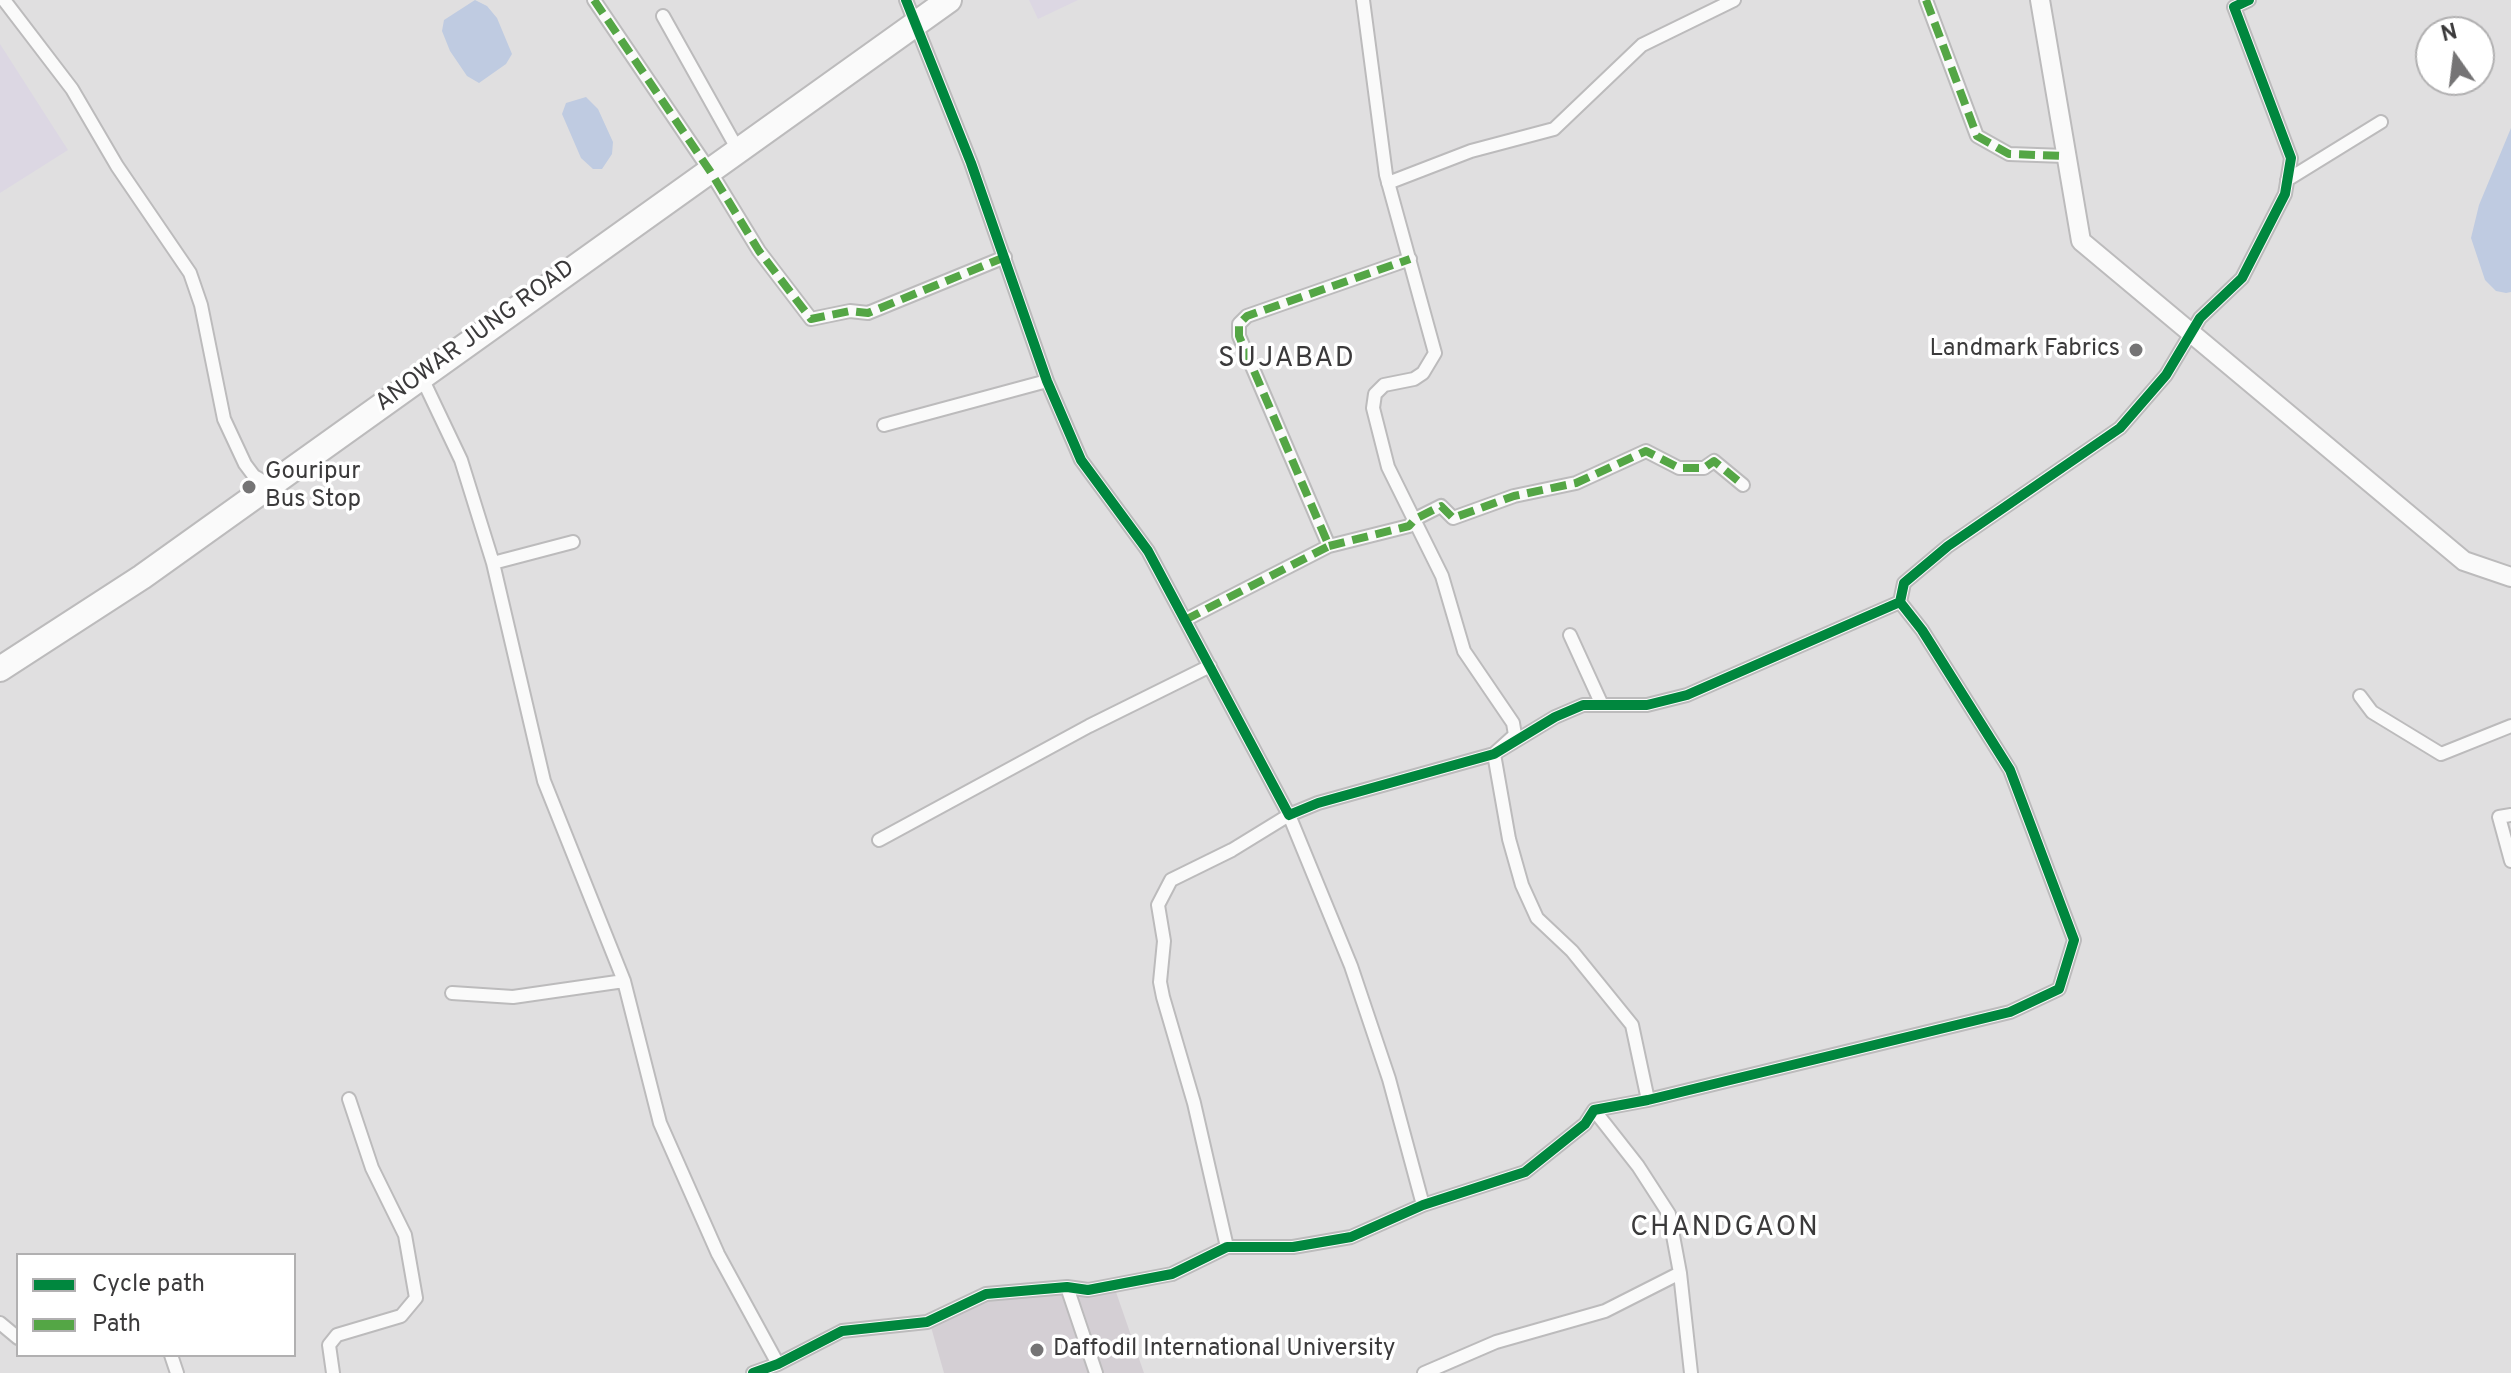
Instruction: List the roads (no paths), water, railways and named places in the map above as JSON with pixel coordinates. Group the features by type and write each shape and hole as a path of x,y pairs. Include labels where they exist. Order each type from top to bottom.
{"highway":[{"name":"ANOWAR JUNG ROAD","path":"0,669 142,577 949,0"}],"street":[{"path":"4,0 72,89 117,166 190,273 201,305 224,419 245,464 254,476 268,484"},
{"path":"594,0 710,171 759,251 811,319 850,311 868,313 1005,257"},
{"path":"906,0 1005,257 1047,381 1081,460 1148,551 1289,815 1351,966 1389,1079 1423,1205"},
{"path":"1363,0 1370,73 1388,183 1435,353 1430,365 1414,379 1384,385 1375,394 1373,408 1388,467 1451,599 1464,651 1513,723 1515,735 1494,754"},
{"path":"1388,183 1471,151 1554,129 1642,45 1734,0"},
{"path":"1926,0 1957,74 1977,136 2009,154 2065,156"},
{"path":"2040,0 2081,241 2464,561 2511,577"},
{"path":"1900,602 1904,583 1948,546 2120,428 2166,375 2189,332 2242,278 2285,194 2291,158 2234,7 2249,0"},
{"path":"663,16 738,150"},
{"path":"2287,180 2381,122"},
{"path":"1329,546 1237,328 1247,316 1410,259"},
{"path":"422,378 461,460 493,563 544,781 624,981 660,1123 718,1254 778,1364"},
{"path":"884,425 1047,381"},
{"path":"1185,620 1329,546 1358,540 1380,531 1399,530 1441,506 1453,518 1514,496 1576,483 1646,451 1679,468 1704,468 1714,461 1743,485"},
{"path":"493,563 573,542"},
{"path":"1227,1247 1194,1103 1160,982 1164,941 1158,905 1171,880 1232,850 1289,815 1318,803 1494,754 1555,717 1583,705 1647,705 1687,695 1900,602"},
{"path":"753,1373 778,1364 842,1331 927,1322 986,1294 1067,1287 1088,1290 1172,1274 1227,1247 1293,1247 1351,1237 1423,1205 1525,1172 1585,1124 1594,1110 1648,1100 2010,1012 2059,989 2074,940 2010,770 1922,630 1900,602"},
{"path":"1570,635 1602,705"},
{"path":"879,840 1089,726 1210,666"},
{"path":"2360,696 2372,712 2441,754 2511,726"},
{"path":"1494,754 1509,839 1522,885 1537,918 1572,951 1632,1025 1648,1100"},
{"path":"2511,815 2499,817 2511,861"},
{"path":"452,993 513,997 624,981"},
{"path":"333,1373 329,1345 337,1335 401,1316 416,1298 405,1235 372,1168 349,1099"},
{"path":"1594,1110 1638,1166 1669,1214 1680,1273 1691,1373"},
{"path":"1424,1373 1496,1342 1605,1311 1680,1273"},
{"path":"1067,1287 1096,1373"},
{"path":"0,1323 16,1336"}],"water":[{"path":"475,0 487,6 497,18 512,54 506,64 479,83 467,76 450,51 442,31 444,20"},
{"path":"586,97 598,109 613,142 612,154 602,169 593,169 581,158 562,114 566,103"},
{"path":"2511,128 2511,292 2506,293 2496,291 2485,280 2471,238 2479,205"}],"place":[{"name":"Landmark Fabrics","path":"2136,350"},
{"name":"Gouripur Bus Stop","path":"249,487"},
{"name":"Daffodil International University","path":"1037,1350"}],"district":[{"name":"SUJABAD","path":"1287,360"},
{"name":"CHANDGAON","path":"1725,1229"}]}
